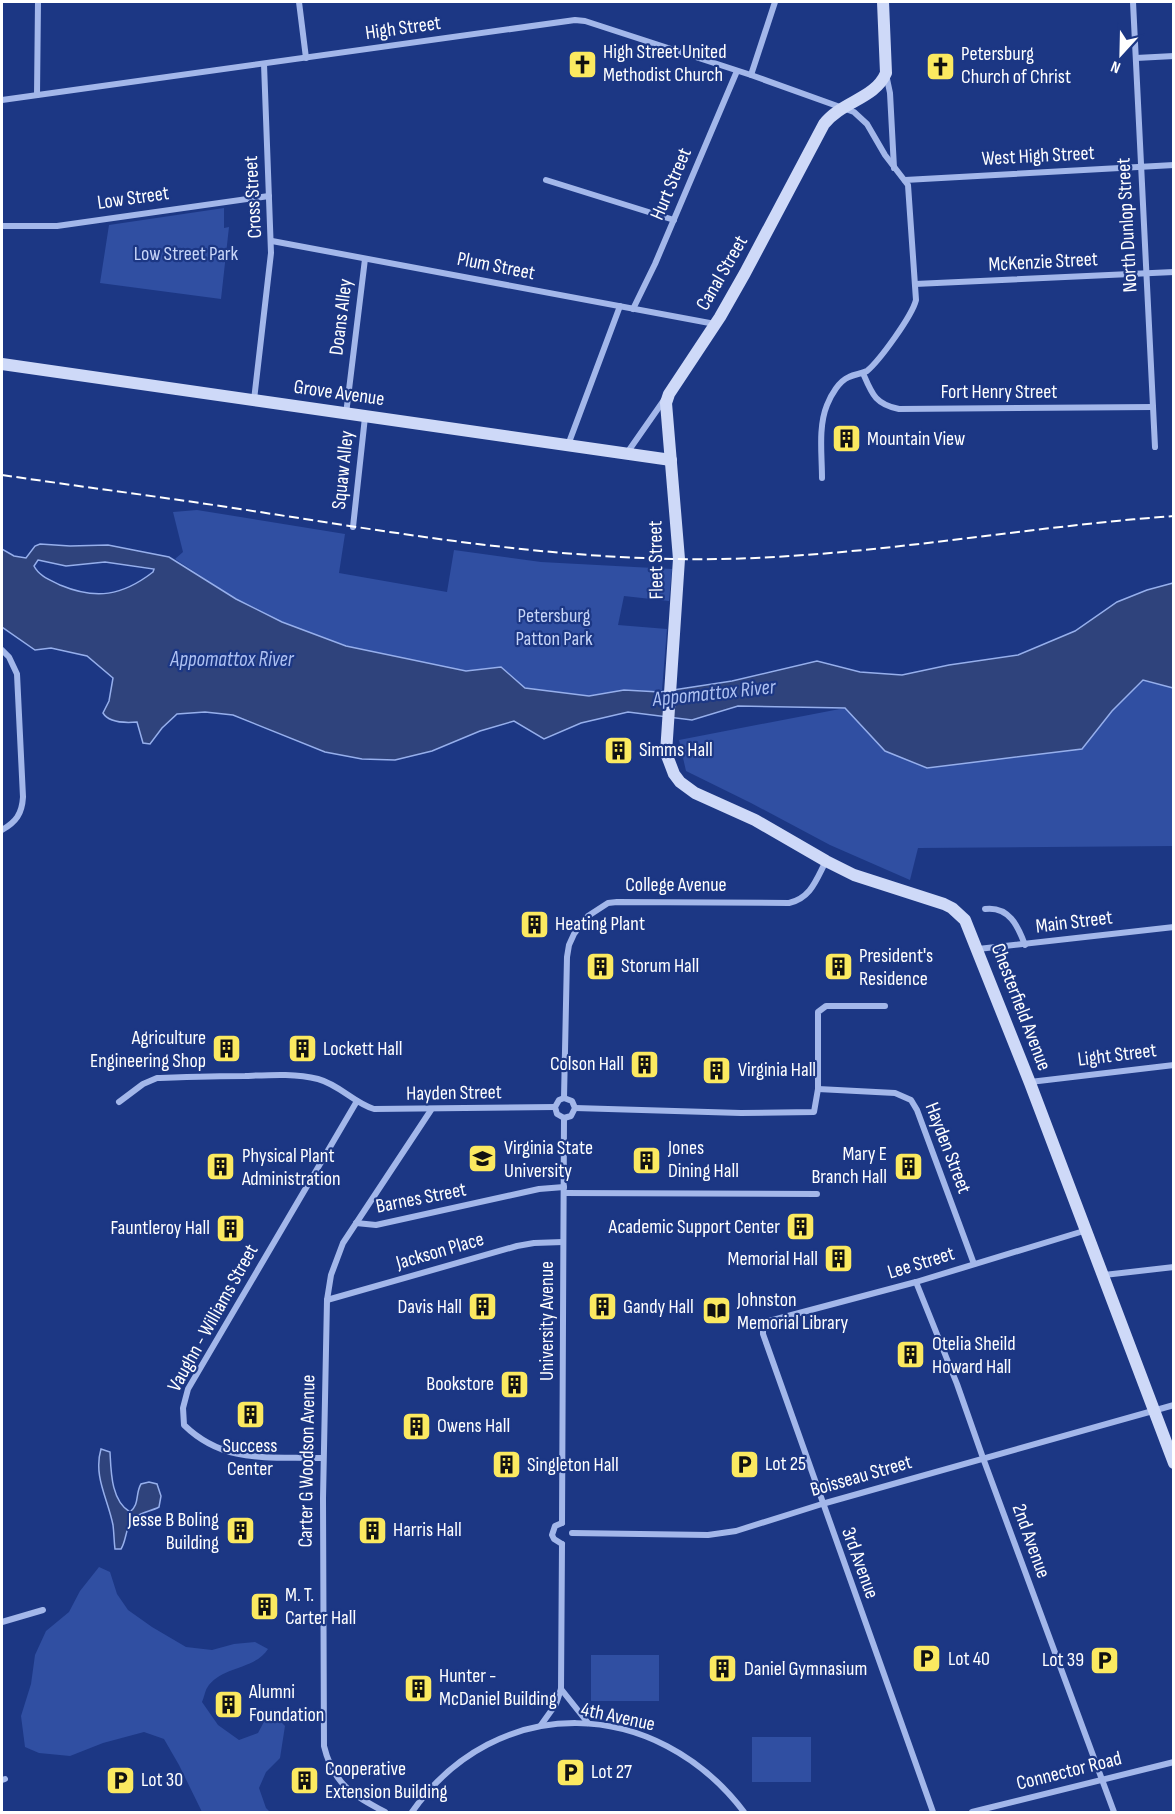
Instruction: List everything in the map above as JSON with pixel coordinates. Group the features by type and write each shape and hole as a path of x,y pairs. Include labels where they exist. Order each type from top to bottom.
{"main road":[{"path":"883,2 885,73"},
{"name":"Canal Street","path":"669,394 715,324 768,231 824,124 841,108 873,91 882,81 885,73"},
{"name":"Grove Avenue","path":"2,364 671,460"},
{"name":"Fleet Street","path":"667,726 679,559 666,403 669,394"},
{"name":"Chesterfield Avenue","path":"667,726 666,753 669,765 680,782 688,789 755,820 826,861 878,884 952,908 965,920 1104,1275 1173,1463"}],"street":[{"path":"37,95 38,2"},
{"path":"299,2 306,58"},
{"path":"751,75 775,2"},
{"name":"North Dunlop Street","path":"1133,2 1155,447"},
{"name":"High Street","path":"2,100 575,20 585,21 751,75 860,117 874,135 894,169 905,180"},
{"path":"1136,58 1173,56"},
{"name":"Cross Street","path":"254,400 268,293 272,241 264,64"},
{"name":"Hurt Street","path":"633,309 674,220 737,71"},
{"path":"885,73 890,93 894,169"},
{"name":"West High Street","path":"905,180 1173,165"},
{"path":"546,180 674,220"},
{"path":"822,478 822,428 828,404 839,384 850,376 862,373 873,364 910,315 916,300 910,191 905,180"},
{"name":"Low Street","path":"2,226 57,226 269,196"},
{"name":"Plum Street","path":"272,241 715,324"},
{"name":"Doans Alley","path":"346,414 365,258"},
{"name":"McKenzie Street","path":"915,284 1173,272"},
{"path":"568,445 620,306"},
{"name":"Fort Henry Street","path":"862,373 877,401 899,409 1153,407"},
{"name":"Canal Street","path":"627,454 669,394"},
{"name":"Squaw Alley","path":"353,527 365,416"},
{"path":"2,650 9,657 17,674 23,807 17,819 2,830"},
{"name":"College Avenue","path":"564,1098 567,957 574,934 588,916 608,903 617,902 789,903 801,900 806,895 826,861"},
{"path":"985,909 998,909 1005,912 1018,928 1025,945"},
{"name":"Main Street","path":"978,949 1173,927"},
{"path":"575,1108 741,1113 814,1112 818,1089 818,1012 826,1006 885,1006"},
{"name":"Light Street","path":"1030,1083 1173,1065"},
{"name":"Hayden Street","path":"118,1102 143,1084 157,1078 265,1075 308,1077 321,1080 336,1086 365,1107 375,1109 555,1107"},
{"name":"Hayden Street","path":"818,1089 896,1092 911,1100 917,1110 974,1263"},
{"path":"564,1098 572,1101 575,1108 571,1116 564,1118 557,1114 555,1107 559,1100 564,1098"},
{"name":"Vaughn - Williams Street","path":"323,1458 241,1456 220,1450 184,1425 183,1408 188,1389 357,1101"},
{"name":"Carter G Woodson Avenue","path":"385,1812 347,1789 332,1770 324,1746 323,1458 327,1300 336,1259 343,1243 430,1110"},
{"name":"University Avenue","path":"541,1725 556,1704 561,1689 562,1544 552,1535 555,1526 562,1523 564,1118"},
{"name":"Barnes Street","path":"356,1222 376,1225 539,1189 817,1194"},
{"name":"Lee Street","path":"766,1324 769,1321 916,1282 1086,1230"},
{"name":"Jackson Place","path":"327,1300 517,1246 563,1242"},
{"path":"1104,1275 1173,1267"},
{"name":"2nd Avenue","path":"916,1282 964,1402 1114,1812"},
{"name":"3rd Avenue","path":"766,1324 763,1334 933,1812"},
{"name":"Boisseau Street","path":"572,1533 708,1535 736,1531 822,1504 1173,1405"},
{"path":"562,1523 570,1528 572,1533 569,1541 562,1544"},
{"path":"2,1622 44,1610"},
{"path":"561,1689 588,1723"},
{"name":"4th Avenue","path":"412,1812 437,1780 464,1757 495,1740 541,1725 588,1723 644,1736 671,1748 708,1773 744,1812"},
{"name":"Connector Road","path":"972,1812 1173,1762"}],"green space":[{"name":"Low Street Park","path":"224,208 224,228 229,227 221,299 100,283 109,225"},
{"name":"Petersburg Patton Park","path":"197,510 345,534 339,573 447,592 454,550 541,562 672,569 669,601 624,596 618,625 667,629 662,690 660,692 624,690 589,696 525,688 501,667 466,671 346,646 282,622 236,599 175,559 183,552 173,512"},
{"path":"1143,680 1173,688 1173,846 918,848 910,880 830,845 686,771 679,740 845,708 885,751 1112,711"},
{"path":"99,1567 110,1572 117,1594 128,1610 186,1647 212,1650 234,1644 255,1642 268,1649 255,1661 213,1681 206,1689 202,1702 218,1725 239,1740 258,1733 266,1718 277,1718 285,1726 280,1758 266,1772 259,1788 266,1808 270,1812 202,1812 164,1739 144,1732 103,1743 70,1756 39,1753 25,1747 21,1716 31,1684 35,1655 46,1631 69,1612 80,1591"},
{"path":"591,1655 659,1655 659,1701 591,1701"},
{"path":"752,1737 811,1737 811,1782 752,1782"}],"water":[{"name":"Appomattox River","path":"40,544 108,545 169,557 236,599 282,622 346,646 466,671 501,667 525,688 589,696 624,690 660,692 732,681 817,661 860,672 902,675 949,665 1018,655 1075,631 1117,602 1173,583 1173,688 1143,680 1112,711 1082,749 927,768 885,751 845,708 738,706 692,720 628,712 581,723 544,739 514,721 480,731 432,751 395,760 362,759 325,752 233,715 205,712 177,714 150,744 143,743 137,722 113,721 103,713 109,701 113,678 87,656 51,648 35,650 2,627 2,549 14,556 26,558 35,546","holes":["38,560 66,566 105,562 154,569 142,580 119,591 97,594 85,593 60,585 42,575 34,566"]},
{"path":"101,1449 110,1452 113,1485 119,1501 130,1512 135,1506 141,1484 149,1482 157,1484 161,1496 159,1507 132,1520 121,1549 115,1549 113,1525 100,1478"}],"railway":[{"path":"2,475 471,543 574,554 678,559 740,559 864,550 1174,516"}],"place":[{"name":"High Street United Methodist Church","path":"582,64"},
{"name":"Petersburg Church of Christ","path":"940,66"},
{"name":"Mountain View","path":"846,439"},
{"name":"Simms Hall","path":"618,750"},
{"name":"Heating Plant","path":"534,924"},
{"name":"Storum Hall","path":"600,966"},
{"name":"President's Residence","path":"838,967"},
{"name":"Agriculture Engineering Shop","path":"227,1049"},
{"name":"Lockett Hall","path":"302,1049"},
{"name":"Colson Hall","path":"645,1064"},
{"name":"Virginia Hall","path":"717,1070"},
{"name":"Virginia State University","path":"483,1159"},
{"name":"Jones Dining Hall","path":"647,1160"},
{"name":"Mary E Branch Hall","path":"908,1166"},
{"name":"Physical Plant Administration","path":"221,1167"},
{"name":"Academic Support Center","path":"801,1227"},
{"name":"Fauntleroy Hall","path":"231,1228"},
{"name":"Memorial Hall","path":"839,1259"},
{"name":"Davis Hall","path":"483,1307"},
{"name":"Gandy Hall","path":"602,1307"},
{"name":"Johnston Memorial Library","path":"716,1311"},
{"name":"Otelia Sheild Howard Hall","path":"911,1355"},
{"name":"Bookstore","path":"515,1384"},
{"name":"Success Center","path":"250,1415"},
{"name":"Owens Hall","path":"416,1426"},
{"name":"Lot 25","path":"744,1464"},
{"name":"Singleton Hall","path":"506,1465"},
{"name":"Harris Hall","path":"372,1530"},
{"name":"Jesse B Boling Building","path":"240,1531"},
{"name":"M. T. Carter Hall","path":"264,1607"},
{"name":"Lot 40","path":"927,1659"},
{"name":"Lot 39","path":"1105,1660"},
{"name":"Daniel Gymnasium","path":"723,1669"},
{"name":"Hunter - McDaniel Building","path":"418,1688"},
{"name":"Alumni Foundation","path":"228,1704"},
{"name":"Lot 27","path":"570,1772"},
{"name":"Lot 30","path":"120,1780"},
{"name":"Cooperative Extension Building","path":"304,1781"}]}
